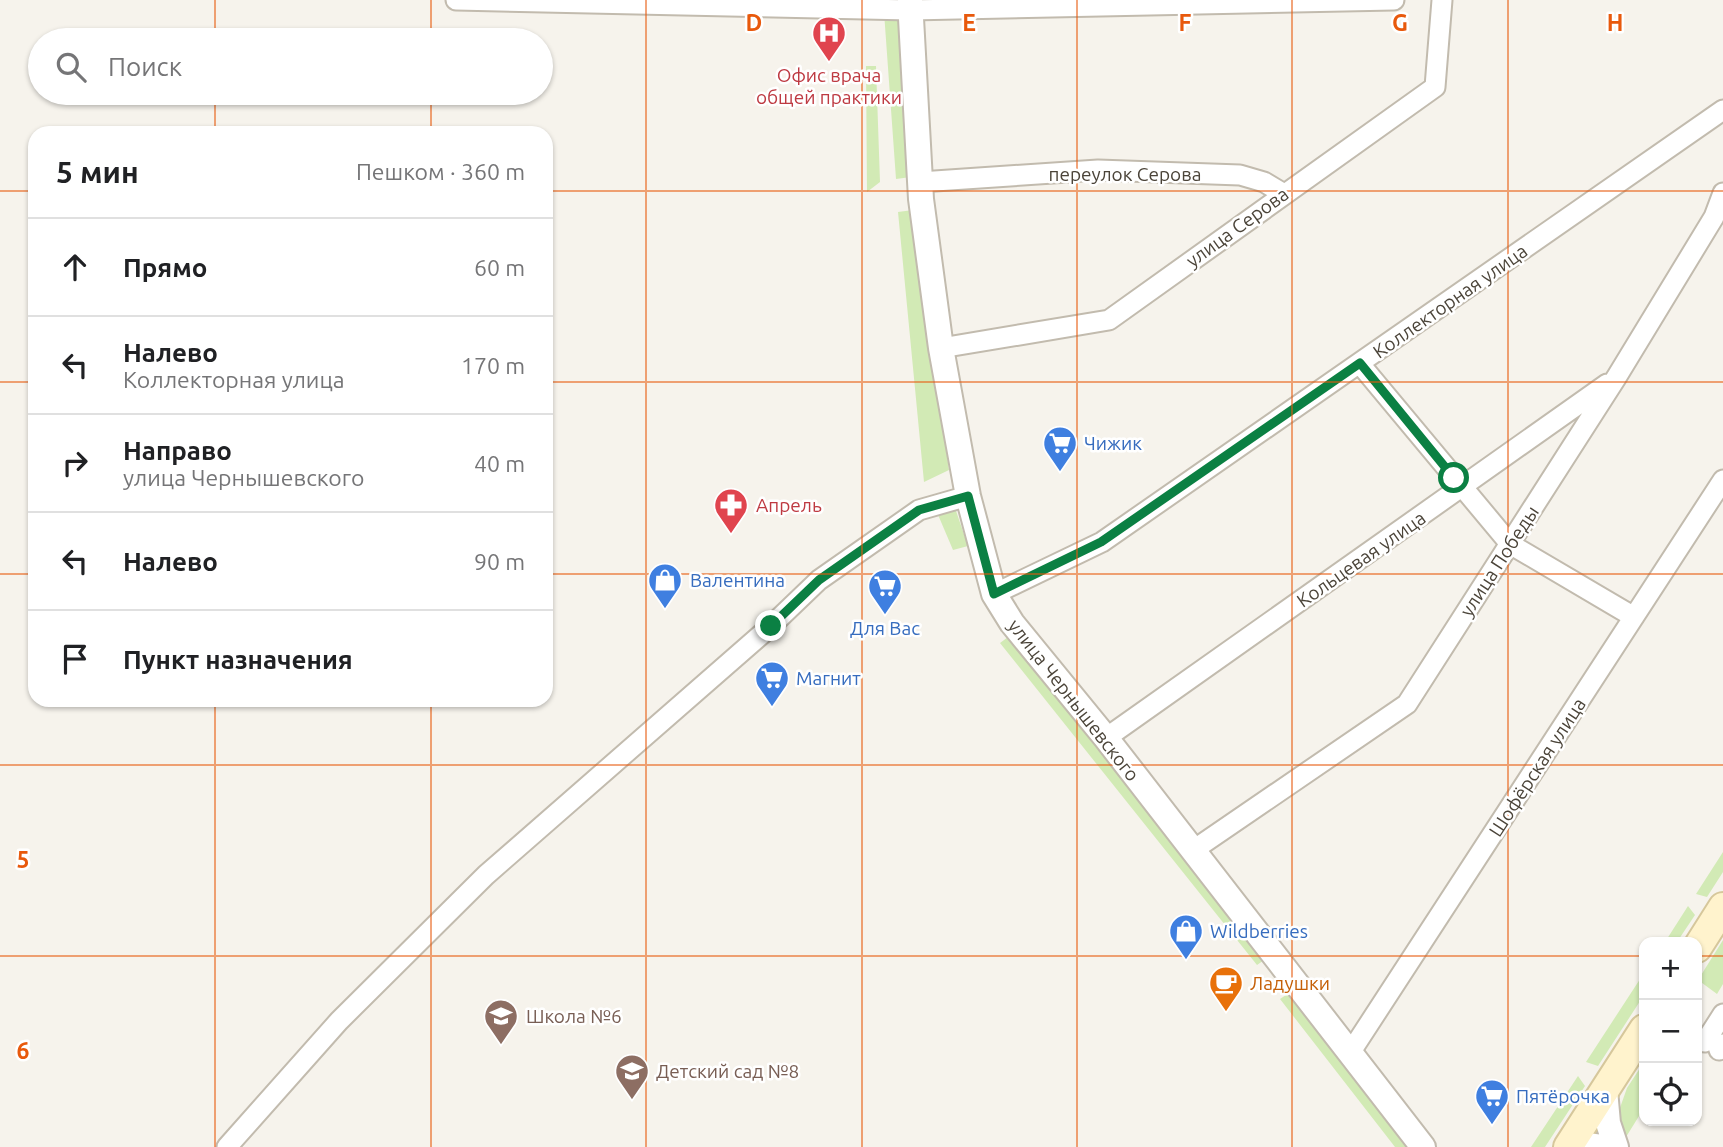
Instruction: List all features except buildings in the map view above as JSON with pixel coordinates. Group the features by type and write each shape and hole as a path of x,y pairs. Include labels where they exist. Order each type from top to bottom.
{"main road":[{"path":"1702,940 1723,907"},
{"path":"1569,1145 1639,1037"}],"street":[{"path":"456,0 910,5 1394,0"},
{"name":"улица Серова","path":"941,348 1109,320 1435,87 1442,0"},
{"name":"улица Чернышевского","path":"910,5 920,182 941,348 968,496 994,594 1012,623 1106,738 1423,1147"},
{"name":"Коллекторная улица","path":"994,594 1101,542 1723,110"},
{"name":"переулок Серова","path":"920,182 1098,170 1240,174 1264,182 1283,194"},
{"name":"улица Победы","path":"1192,851 1407,704 1616,378 1714,217 1723,193"},
{"path":"1360,363 1510,544 1634,617"},
{"name":"Кольцевая улица","path":"1106,738 1616,378"},
{"name":"Шофёрская улица","path":"1350,1053 1723,480"},
{"path":"227,1147 340,1021 486,875 771,626 819,580 919,510 968,496"},
{"path":"1713,1045 1721,1024"},
{"path":"1605,1090 1608,1123 1616,1147"},
{"path":"1569,1145 1602,1147"}],"green space":[{"path":"884,12 899,17 911,177 896,179"},
{"path":"866,66 876,66 880,182 867,192"},
{"path":"913,210 949,470 924,482 898,212"},
{"path":"954,505 968,546 953,550 936,510"},
{"path":"1012,634 1267,958 1257,965 1000,643"},
{"path":"1723,852 1723,872 1707,897 1696,894"},
{"path":"1688,906 1695,915 1680,937 1668,937"},
{"path":"1723,940 1723,984 1717,994 1702,983 1702,974"},
{"path":"1639,981 1639,1003 1598,1066 1586,1062"},
{"path":"1292,991 1412,1147 1395,1147 1280,999"},
{"path":"1639,1070 1639,1116 1626,1137 1616,1119 1627,1088"},
{"path":"1578,1076 1585,1086 1545,1147 1531,1147"}],"place":[{"name":"Офис врача общей практики","path":"829,63"},
{"name":"Чижик","path":"1060,473"},
{"name":"Апрель","path":"731,535"},
{"name":"Валентина","path":"665,610"},
{"name":"Для Вас","path":"885,616"},
{"name":"Магнит","path":"772,708"},
{"name":"Wildberries","path":"1186,961"},
{"name":"Ладушки","path":"1226,1013"},
{"name":"Школа №6","path":"501,1046"},
{"name":"Детский сад №8","path":"632,1101"},
{"name":"Пятёрочка","path":"1492,1126"}],"route":[{"path":"771,626 819,580 919,510 968,496 994,594 1101,542 1360,363 1454,478"}]}
